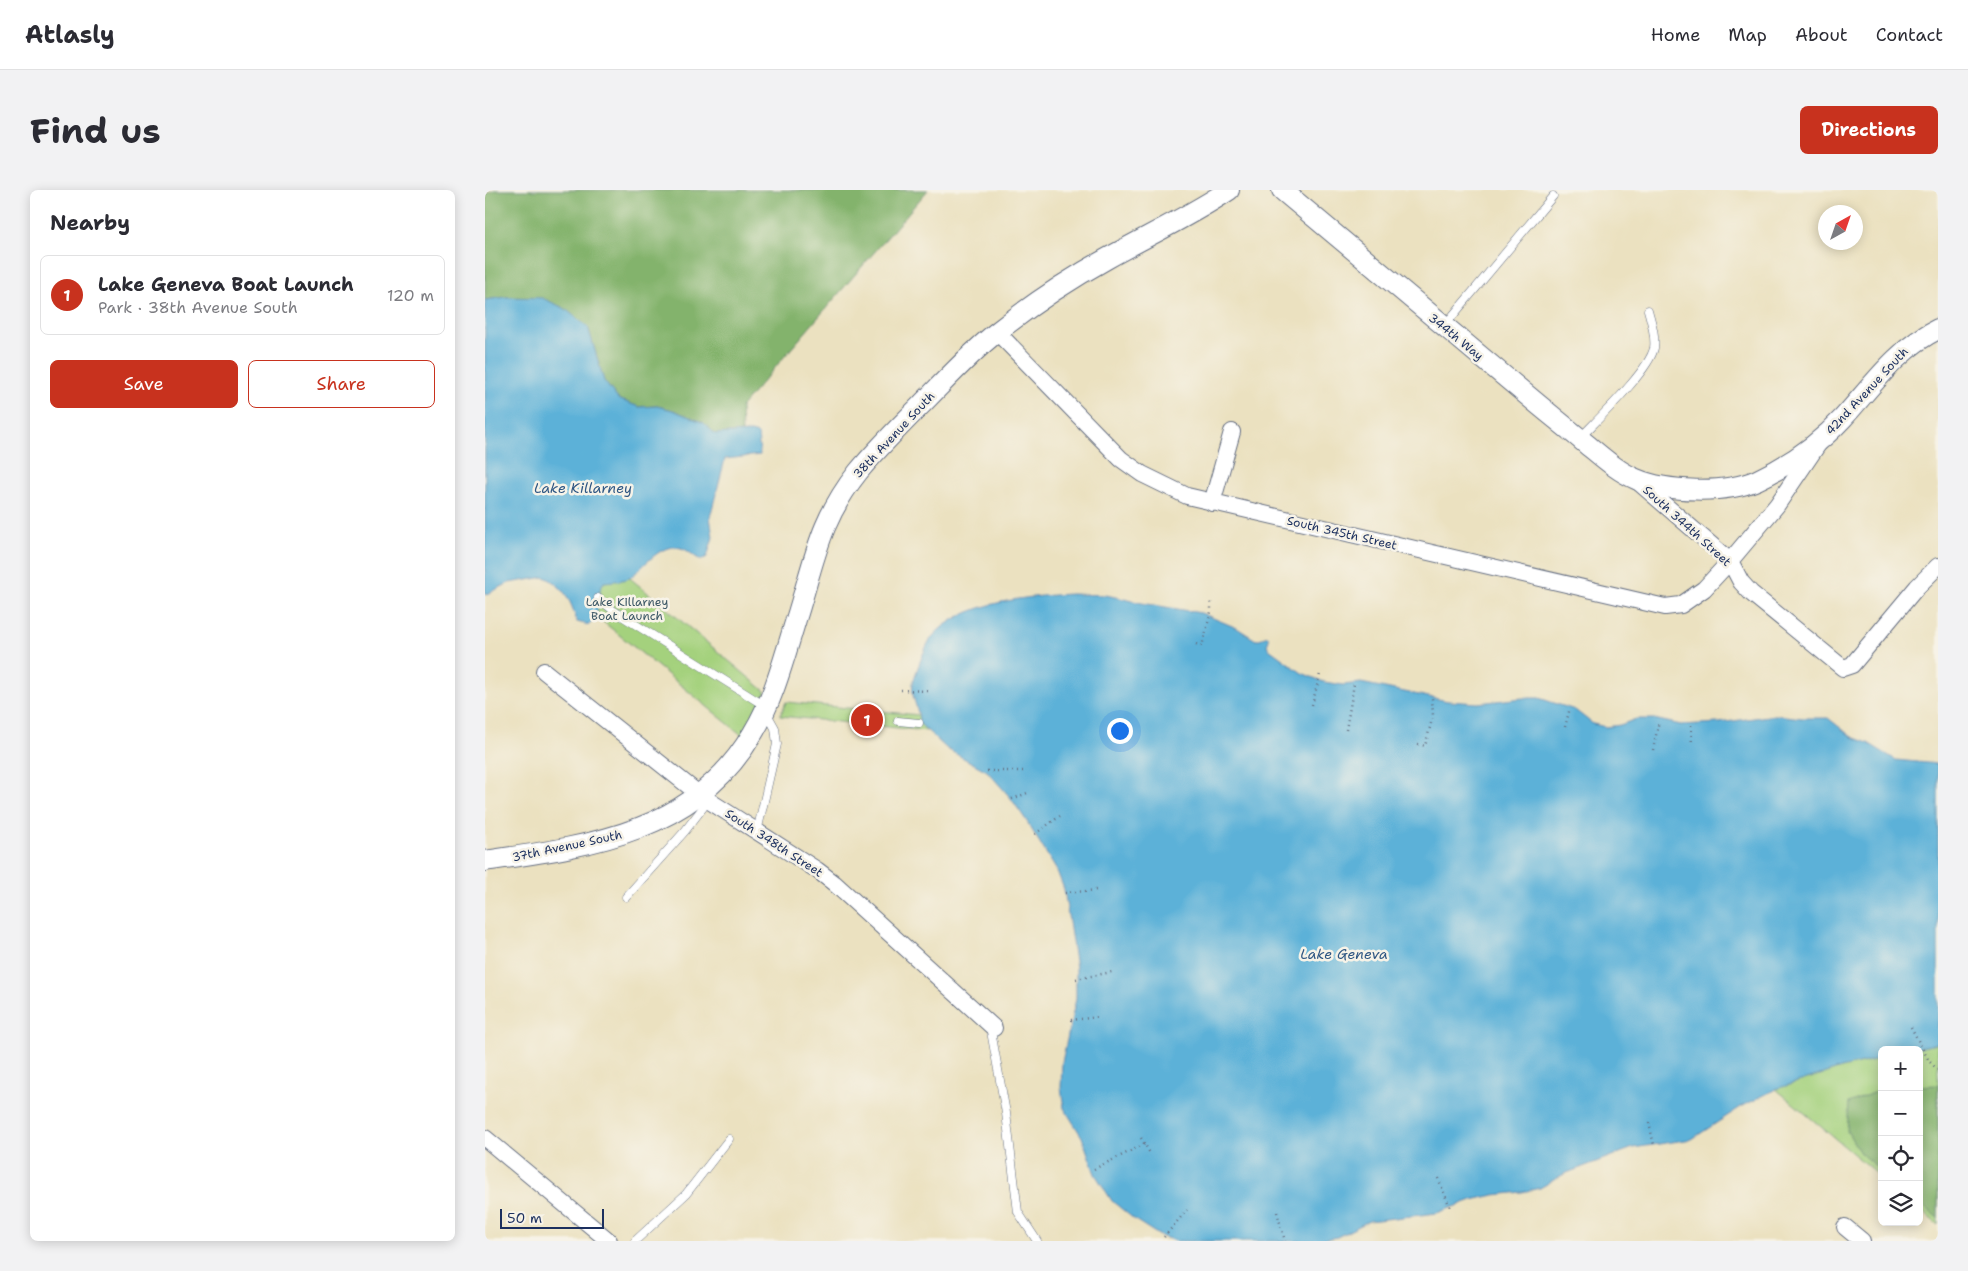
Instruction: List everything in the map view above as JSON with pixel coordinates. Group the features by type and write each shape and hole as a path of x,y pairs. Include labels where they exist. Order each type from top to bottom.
{"street":[{"name":"38th Avenue South","path":"704,798 742,751 766,709 782,665 818,542 835,506 859,472 884,443 937,388 997,332 1101,262 1201,209 1229,190"},
{"name":"344th Way","path":"1282,190 1603,458 1635,478"},
{"name":"42nd Avenue South","path":"1635,478 1649,483 1697,489 1729,488 1744,485 1774,471 1822,439 1899,355 1914,342 1938,329"},
{"name":"South 345th Street","path":"997,332 1121,459 1142,474 1187,496 1665,607 1681,606 1704,589 1730,561"},
{"path":"1213,503 1232,432"},
{"name":"42nd Avenue South","path":"1730,561 1786,492 1822,439"},
{"name":"South 344th Street","path":"1635,478 1730,561 1741,582 1751,593 1843,668 1852,665 1917,587 1938,566"},
{"name":"South 348th Street","path":"544,671 704,798 817,870 992,1026"},
{"name":"37th Avenue South","path":"485,861 535,855 617,837 655,822 704,798"},
{"path":"485,1138 609,1241"},
{"path":"1845,1227 1862,1241"}],"lane":[{"path":"1444,327 1553,196"},
{"path":"1579,438 1647,365 1654,347 1653,327 1648,310"},
{"path":"598,598 614,611 766,709 775,728 777,744 757,832"},
{"path":"898,721 919,723"},
{"path":"626,897 685,830 704,798"},
{"path":"992,1026 1019,1212 1037,1241"},
{"path":"635,1241 686,1194 729,1139"}],"path":[{"path":"1197,644 1203,646 1211,612 1211,602"},
{"path":"1313,705 1320,674"},
{"path":"1346,730 1353,684"},
{"path":"901,690 928,691"},
{"path":"1418,744 1425,746 1433,716 1432,698"},
{"path":"1565,727 1570,708"},
{"path":"1653,750 1659,721"},
{"path":"1691,725 1692,745"},
{"path":"987,771 1025,771"},
{"path":"1012,799 1030,792"},
{"path":"1035,834 1060,816"},
{"path":"1065,893 1097,890"},
{"path":"1076,979 1112,972"},
{"path":"1071,1020 1099,1017"},
{"path":"1911,1026 1929,1061 1938,1070"},
{"path":"1649,1123 1654,1145"},
{"path":"1141,1138 1151,1155"},
{"path":"1094,1169 1145,1144"},
{"path":"1439,1178 1450,1207"},
{"path":"1164,1237 1187,1210"},
{"path":"1277,1212 1285,1241"}],"green space":[{"path":"494,190 928,190 741,407 742,432 715,434 704,423 673,410 657,406 639,407 618,399 604,381 588,327 507,297 485,300 485,194"},
{"name":"Lake Killarney Boat Launch","path":"630,578 766,692 743,736 596,616 600,590 604,582"},
{"path":"786,702 919,715 919,723 927,731 780,716"},
{"path":"1938,1043 1938,1225 1923,1212 1923,1047"},
{"path":"1878,1059 1878,1175 1776,1089 1841,1068"},
{"path":"1938,1085 1938,1218 1923,1206 1923,1086"},
{"path":"1878,1091 1878,1168 1860,1153 1847,1131 1849,1103"}],"water":[{"name":"Lake Killarney","path":"507,297 542,298 564,308 588,327 604,381 618,399 639,407 657,406 673,410 704,423 715,434 751,432 758,434 760,455 725,459 710,517 713,537 707,557 701,560 687,550 674,547 667,548 654,556 631,577 604,582 599,593 596,614 589,625 577,622 566,595 558,585 545,577 509,583 485,595 485,300"},
{"name":"Lake Geneva","path":"1071,594 1106,595 1201,613 1237,628 1256,640 1268,636 1267,645 1269,649 1302,673 1324,682 1343,685 1361,683 1448,701 1478,703 1539,698 1575,710 1593,724 1606,727 1620,725 1636,719 1654,719 1681,725 1719,723 1775,715 1828,718 1852,737 1868,743 1896,760 1938,764 1938,1043 1923,1047 1878,1046 1878,1059 1841,1068 1776,1089 1741,1107 1692,1139 1633,1148 1564,1174 1540,1188 1472,1200 1437,1213 1369,1221 1337,1237 1315,1241 1176,1241 1160,1236 1135,1220 1112,1201 1095,1174 1082,1137 1064,1108 1061,1088 1062,1062 1076,999 1076,968 1064,889 1057,871 1010,797 987,771 947,749 919,723 913,694 914,679 927,645 932,637 945,625 960,616 997,603"}],"place":[{"name":"Lake Geneva Boat Launch","path":"867,720"}]}
